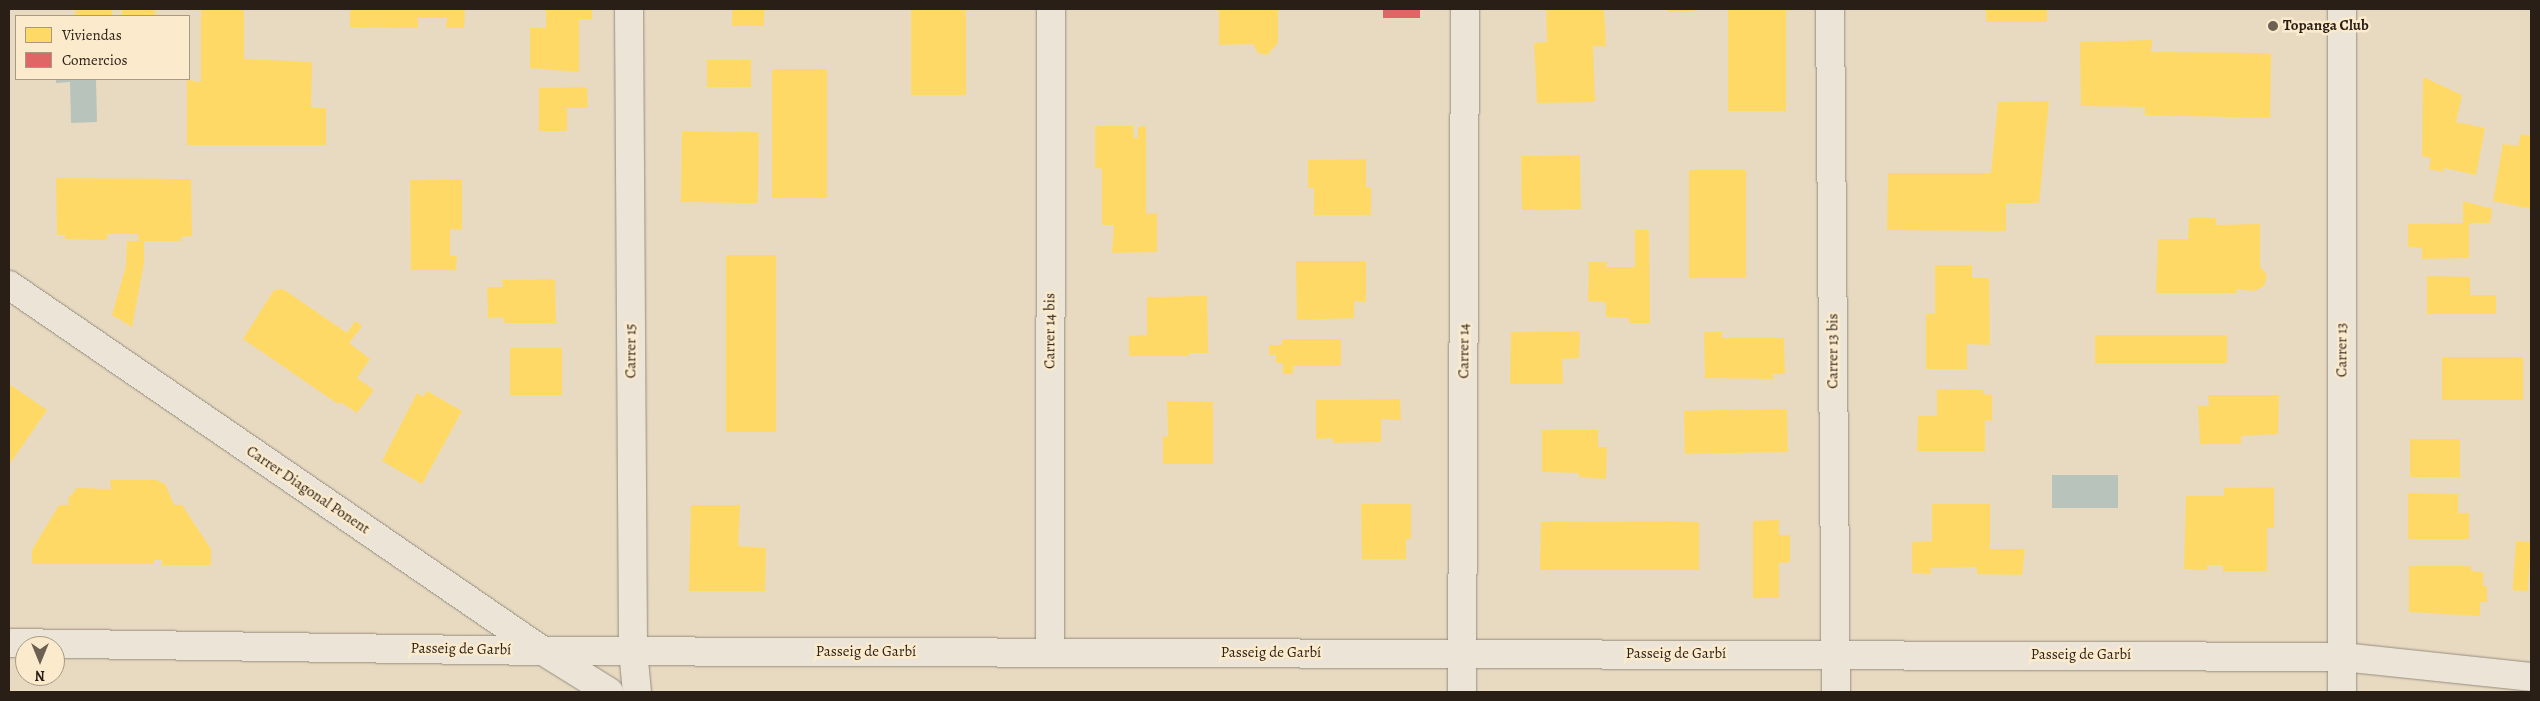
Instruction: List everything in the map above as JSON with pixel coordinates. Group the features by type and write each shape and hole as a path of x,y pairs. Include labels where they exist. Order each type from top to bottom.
{"street":[{"name":"Carrer 15","path":"629,9 633,650 637,692"},
{"name":"Carrer 14 bis","path":"1050,653 1051,9"},
{"name":"Carrer 14","path":"1462,692 1465,9"},
{"name":"Carrer 13 bis","path":"1830,9 1836,692"},
{"name":"Carrer 13","path":"2342,9 2342,692"},
{"name":"Carrer Diagonal Ponent","path":"9,285 543,650 609,692"},
{"name":"Passeig de Garbí","path":"9,643 543,650 1050,653 2342,656 2531,677"}],"shaded area":[{"path":"56,80 96,80 97,122 71,123 70,82 56,83"},
{"path":"2052,475 2118,475 2118,508 2052,508"}],"building: Viviendas":[{"path":"75,9 112,9 112,15 75,15"},
{"path":"122,9 155,9 155,15 122,15"},
{"path":"201,9 244,9 244,59 312,62 311,108 326,108 326,145 187,145 187,80 201,82"},
{"path":"350,9 465,9 464,28 446,28 447,18 418,18 418,28 350,27"},
{"path":"546,9 592,9 592,19 579,19 579,72 530,68 530,28 546,28"},
{"path":"732,9 764,9 764,26 732,26"},
{"path":"911,9 966,9 966,95 911,95"},
{"path":"1219,9 1278,9 1278,43 1267,55 1258,53 1253,44 1219,45"},
{"path":"1546,9 1604,9 1606,46 1593,46 1595,102 1537,103 1534,43 1547,42"},
{"path":"1668,9 1694,9 1694,11 1668,12"},
{"path":"1728,9 1786,9 1786,111 1728,111"},
{"path":"1986,9 2047,9 2047,22 1986,22"},
{"path":"2152,40 2151,52 2271,53 2270,118 2145,115 2145,107 2081,106 2080,42"},
{"path":"707,60 751,60 751,87 707,87"},
{"path":"772,69 827,69 827,198 772,198"},
{"path":"2423,77 2462,95 2456,122 2485,128 2476,175 2444,168 2443,172 2429,169 2431,158 2422,156"},
{"path":"587,87 588,108 567,108 567,131 539,131 539,88"},
{"path":"2049,101 2039,203 2006,203 2006,231 1887,230 1888,173 1991,173 1998,102"},
{"path":"1095,126 1133,126 1134,138 1138,138 1138,127 1146,126 1146,214 1157,213 1157,252 1112,253 1114,225 1102,225 1102,169 1095,168"},
{"path":"682,131 759,132 758,203 681,202"},
{"path":"2521,134 2531,136 2531,209 2493,201 2503,144 2518,146"},
{"path":"1580,155 1581,209 1522,210 1521,156"},
{"path":"1366,159 1366,188 1371,187 1371,215 1314,215 1314,188 1308,188 1308,160"},
{"path":"1689,170 1746,170 1746,278 1689,278"},
{"path":"56,178 191,179 192,236 181,237 181,241 144,241 144,263 132,327 112,315 126,266 127,241 139,241 138,234 107,234 107,240 65,239 65,235 57,235"},
{"path":"462,179 462,230 450,229 450,256 457,256 456,270 411,270 410,180"},
{"path":"2463,201 2492,209 2490,223 2469,223 2469,258 2422,259 2422,248 2408,247 2408,224 2463,223"},
{"path":"2189,218 2216,218 2216,225 2260,224 2260,267 2267,275 2264,286 2254,291 2236,289 2236,293 2156,293 2158,239 2188,239"},
{"path":"1635,230 1649,230 1650,323 1629,323 1629,318 1606,317 1606,302 1588,301 1589,262 1607,262 1606,267 1635,267"},
{"path":"726,255 776,255 776,432 726,432"},
{"path":"1296,261 1366,261 1366,302 1354,301 1354,318 1297,320"},
{"path":"1935,265 1972,265 1972,278 1989,278 1990,345 1967,344 1967,369 1926,369 1926,314 1935,314"},
{"path":"2427,276 2470,277 2470,295 2496,295 2496,314 2427,314"},
{"path":"555,279 556,323 504,323 503,317 488,318 487,287 503,287 502,280"},
{"path":"283,289 347,333 355,321 362,326 349,343 370,359 357,378 374,390 357,413 340,402 338,404 243,339 274,290"},
{"path":"1207,296 1208,353 1189,353 1189,356 1129,356 1129,336 1147,335 1147,297"},
{"path":"1580,331 1579,358 1562,359 1563,384 1510,384 1511,332"},
{"path":"1704,332 1722,332 1722,338 1784,338 1785,374 1773,374 1773,379 1705,378"},
{"path":"2095,335 2227,335 2227,363 2095,363"},
{"path":"1282,339 1341,339 1341,366 1293,366 1293,374 1283,374 1283,363 1276,363 1276,355 1269,355 1269,345 1282,345"},
{"path":"510,348 562,348 562,395 510,395"},
{"path":"2442,357 2523,357 2523,400 2442,400"},
{"path":"9,384 47,410 9,465"},
{"path":"1937,389 1983,390 1983,394 1992,395 1992,421 1985,420 1985,451 1917,451 1918,416 1937,416"},
{"path":"427,391 462,411 422,484 382,461 417,393 423,397"},
{"path":"2208,395 2279,395 2278,434 2241,436 2241,444 2200,444 2198,406 2209,406"},
{"path":"1400,399 1401,420 1381,419 1381,442 1333,443 1333,438 1316,439 1316,400"},
{"path":"1167,401 1213,402 1213,464 1163,464 1163,436 1168,437"},
{"path":"1787,409 1788,452 1685,454 1684,411"},
{"path":"1542,430 1598,430 1598,447 1607,447 1606,479 1579,477 1579,473 1542,472"},
{"path":"2410,439 2460,439 2460,477 2410,477"},
{"path":"110,480 156,480 165,484 174,505 182,505 211,549 211,565 162,565 162,560 154,560 154,564 32,564 32,550 59,505 69,505 68,499 77,488 111,489"},
{"path":"2274,487 2274,528 2267,528 2267,571 2223,571 2223,565 2207,565 2207,570 2184,569 2186,496 2224,496 2224,488"},
{"path":"2408,493 2458,494 2458,513 2469,513 2469,539 2408,539"},
{"path":"1361,504 1411,504 1411,539 1406,539 1406,559 1362,559"},
{"path":"1932,504 1990,504 1990,549 2025,549 2022,575 1977,574 1977,567 1931,568 1931,574 1912,573 1912,542 1932,541"},
{"path":"691,505 740,505 738,546 766,548 765,591 689,591"},
{"path":"1779,520 1779,535 1790,535 1790,562 1779,563 1779,598 1753,598 1753,521"},
{"path":"1541,522 1699,522 1699,570 1540,570"},
{"path":"2516,541 2531,542 2528,591 2513,590"},
{"path":"2409,566 2471,566 2471,571 2483,572 2483,586 2487,586 2487,602 2480,602 2480,616 2409,612"}],"building: Comercios":[{"path":"1383,9 1420,9 1420,18 1383,18"}],"place":[{"name":"Topanga Club","path":"2273,26"}]}
